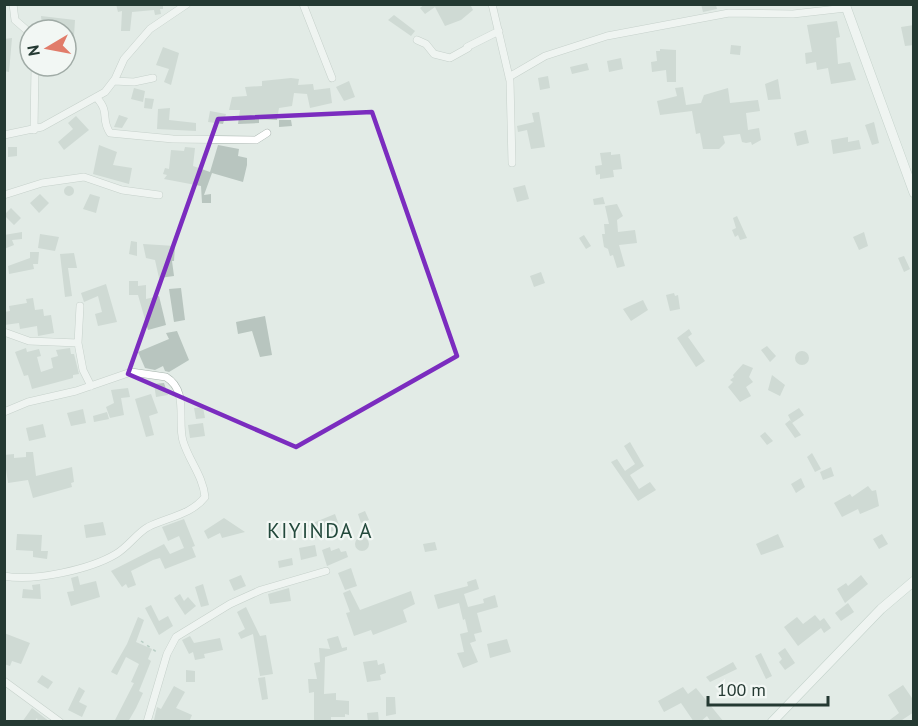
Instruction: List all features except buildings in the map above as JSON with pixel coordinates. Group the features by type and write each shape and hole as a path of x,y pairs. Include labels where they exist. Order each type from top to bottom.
{"street":[{"path":"13,4 15,20 18,23"},
{"path":"4,135 34,130 51,123 96,97 114,81 124,59 150,29 187,4"},
{"path":"303,4 332,78"},
{"path":"492,4 509,77 512,163"},
{"path":"509,77 545,56 607,36 729,13 809,13 846,6 914,193"},
{"path":"417,40 426,44 434,54 450,58 466,47 499,31"},
{"path":"34,130 36,78"},
{"path":"114,81 134,82 153,78"},
{"path":"96,97 106,112 106,127 110,133 173,139 256,140 267,134"},
{"path":"4,195 42,183 84,177 122,190 159,195"},
{"path":"80,306 78,343 83,369 90,386"},
{"path":"4,332 29,341 78,343"},
{"path":"4,412 28,402 90,386 131,372 159,375 171,380 183,411 183,440 204,485 204,497 197,508 146,528 119,552 95,565 38,575 4,576"},
{"path":"147,722 165,664 176,638 230,604 292,579 326,571"},
{"path":"772,722 881,609 914,581"},
{"path":"4,681 60,722"}],"path":[{"path":"141,641 156,649 165,664"}],"highlighted area":[{"path":"372,112 457,356 296,447 128,374 218,119"}],"district":[{"name":"KIYINDA A","path":"320,531"}]}
